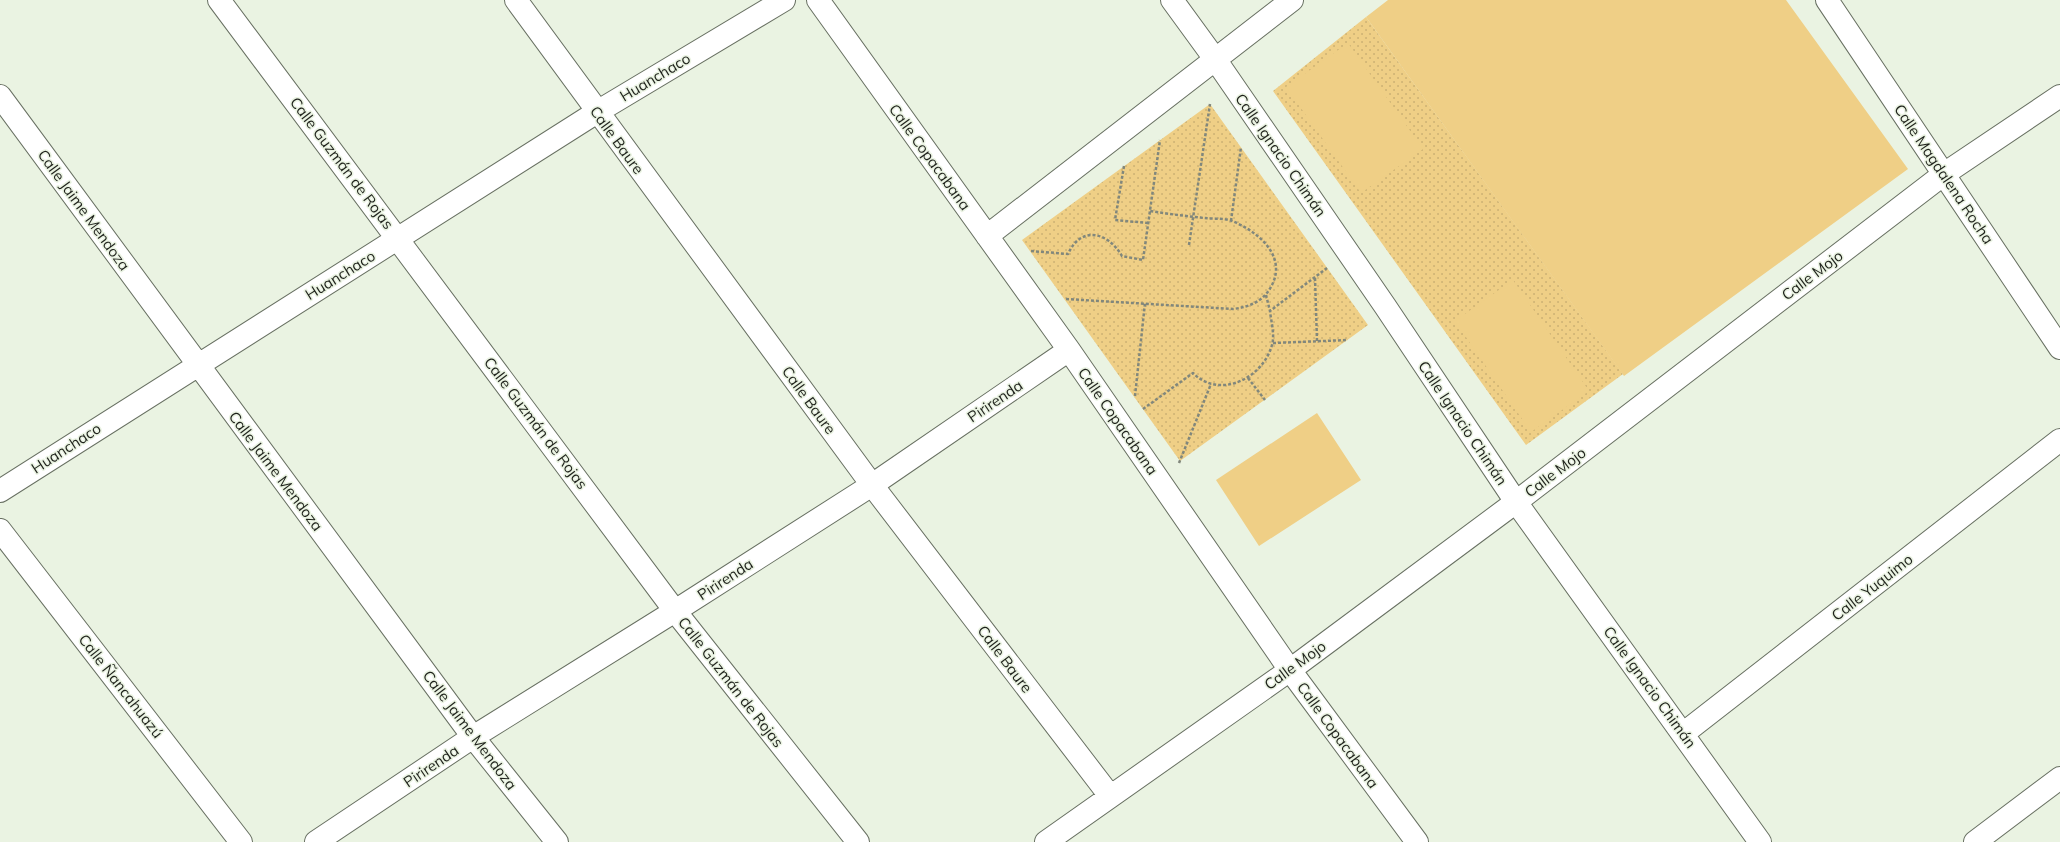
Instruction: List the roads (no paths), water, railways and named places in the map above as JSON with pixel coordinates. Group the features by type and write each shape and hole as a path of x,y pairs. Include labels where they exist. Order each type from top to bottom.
{"street":[{"name":"Calle Guzmán de Rojas","path":"219,0 399,239 675,611 858,842"},
{"name":"Calle Baure","path":"516,0 596,112 872,485 1110,796"},
{"name":"Huanchaco","path":"0,491 197,364 399,239 596,112 784,0"},
{"name":"Calle Copacabana","path":"818,0 1069,350 1290,670 1417,842"},
{"name":"Calle Ignacio Chimán","path":"1172,0 1215,59 1380,299 1516,502 1684,733 1760,842"},
{"path":"986,236 1292,0"},
{"name":"Calle Magdalena Rocha","path":"1827,0 2060,348"},
{"name":"Calle Jaime Mendoza","path":"0,96 473,737 557,842"},
{"name":"Calle Mojo","path":"1046,842 1290,670 1516,502 1944,174 2060,96"},
{"name":"Pirirenda","path":"316,842 473,737 675,611 872,485 1069,350"},
{"name":"Calle Yuquimo","path":"1684,733 2060,440"},
{"name":"Calle Ñancahuazú","path":"0,530 241,842"},
{"path":"1975,842 2060,778"}]}
